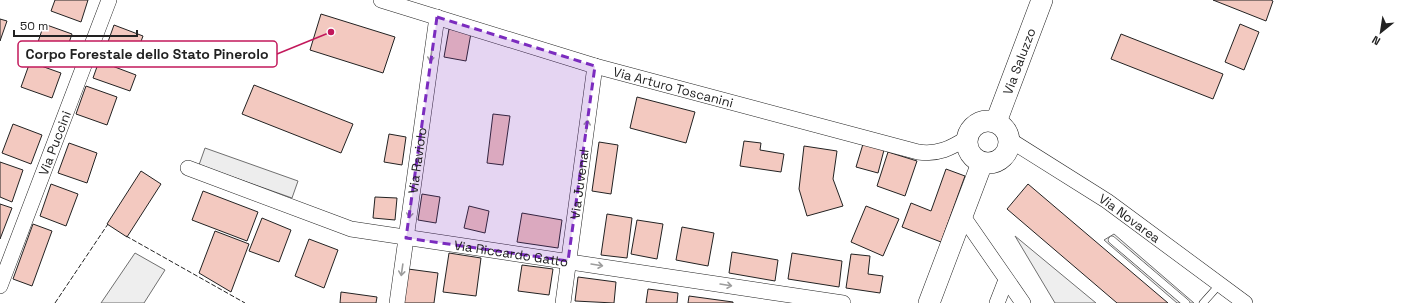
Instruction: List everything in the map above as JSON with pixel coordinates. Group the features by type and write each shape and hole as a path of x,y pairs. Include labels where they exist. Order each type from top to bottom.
{"main road":[{"name":"Via Saluzzo","path":"996,122 1042,0"},
{"path":"987,121 996,122 1005,129 1010,140 1008,150 1002,159 992,163 982,163 973,157 967,148 967,138 971,129 978,123 987,121"},
{"path":"929,303 982,163"}],"street":[{"name":"Via Puccini","path":"0,286 6,253 109,0"},
{"name":"Via Arturo Toscanini","path":"381,0 595,66 918,152 936,153 947,150 967,138"},
{"name":"Via Raviolo","path":"397,303 437,17"},
{"name":"Via Juvenal","path":"563,303 595,66"},
{"name":"Via Novarea","path":"1010,140 1107,201 1245,303"},
{"name":"Via Riccardo Gatto","path":"188,168 351,229 843,303"},
{"path":"962,215 1023,303"},
{"path":"998,303 1006,280"}],"lane":[{"path":"1112,240 1186,303"},
{"path":"1203,303 1220,284"}],"highlighted area":[{"path":"437,17 595,66 568,261 406,238"}],"shaded area":[{"path":"205,148 298,181 292,198 199,165"},
{"path":"1114,234 1194,303 1177,303 1104,240"},
{"path":"1015,236 1096,303 1055,303"},
{"path":"135,253 165,270 144,303 101,303"}],"building":[{"path":"55,0 88,0 81,22 51,11"},
{"path":"1213,0 1271,0 1273,1 1266,21"},
{"path":"321,14 395,37 383,73 310,50"},
{"path":"0,19 7,21 0,41"},
{"path":"44,24 72,34 62,63 34,54"},
{"path":"1240,24 1259,32 1244,70 1225,62"},
{"path":"114,25 143,36 133,63 104,53"},
{"path":"449,29 471,33 466,61 444,57"},
{"path":"1121,34 1223,74 1213,99 1111,59"},
{"path":"99,61 136,75 130,91 93,78"},
{"path":"30,62 61,73 52,98 21,87"},
{"path":"254,85 353,124 341,153 242,114"},
{"path":"86,86 117,97 107,125 76,114"},
{"path":"637,97 695,112 686,143 630,128"},
{"path":"493,114 510,116 503,165 487,163"},
{"path":"13,124 42,135 31,164 2,153"},
{"path":"389,134 406,137 402,165 384,162"},
{"path":"744,141 761,143 760,150 784,154 781,172 740,166"},
{"path":"599,142 618,145 611,194 592,191"},
{"path":"69,143 97,153 87,183 58,173"},
{"path":"863,144 884,150 878,173 856,167"},
{"path":"804,146 837,151 833,179 843,206 807,216 799,189"},
{"path":"888,152 917,161 905,196 877,186"},
{"path":"0,162 23,170 12,202 0,197"},
{"path":"946,169 965,176 941,242 902,227 911,203 931,211"},
{"path":"141,171 161,184 127,237 107,224"},
{"path":"51,184 78,194 66,226 40,216"},
{"path":"1028,184 1168,303 1117,303 1007,209"},
{"path":"203,191 258,212 247,241 192,220"},
{"path":"422,194 440,197 436,223 418,220"},
{"path":"375,197 397,198 395,220 373,218"},
{"path":"0,204 12,208 0,239"},
{"path":"469,206 489,211 485,233 464,228"},
{"path":"866,206 899,219 883,256 851,242"},
{"path":"522,213 562,220 558,248 517,242"},
{"path":"607,214 632,218 627,258 601,255"},
{"path":"262,218 291,230 279,262 249,251"},
{"path":"637,220 663,224 657,259 631,254"},
{"path":"33,224 52,231 32,286 13,279"},
{"path":"682,227 714,233 708,266 676,260"},
{"path":"215,231 249,244 231,292 199,273"},
{"path":"309,239 338,250 324,288 295,276"},
{"path":"732,252 778,260 775,281 729,273"},
{"path":"449,253 481,258 476,296 443,292"},
{"path":"792,253 842,261 839,287 788,279"},
{"path":"851,254 870,256 868,274 883,276 880,293 846,288"},
{"path":"522,265 553,269 549,295 518,291"},
{"path":"408,269 438,273 434,303 404,303"},
{"path":"578,277 616,282 614,303 575,301"},
{"path":"648,289 678,293 677,303 646,303"},
{"path":"341,292 377,297 376,303 340,303"},
{"path":"689,296 733,302 733,303 688,303"}],"fence":[{"path":"55,303 108,224"},
{"path":"126,236 245,303"}],"place":[{"name":"Corpo Forestale dello Stato Pinerolo","path":"331,32"}]}
